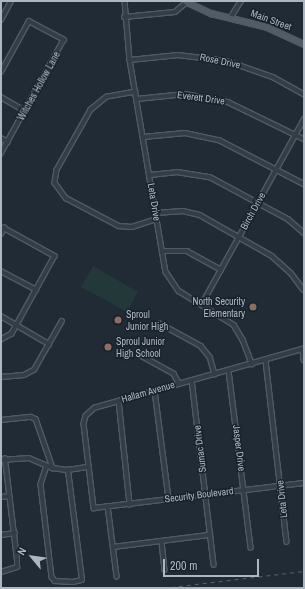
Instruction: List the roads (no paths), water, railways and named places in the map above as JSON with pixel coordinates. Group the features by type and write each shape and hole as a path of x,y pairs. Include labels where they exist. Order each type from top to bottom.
{"main road":[{"name":"Main Street","path":"186,2 205,11 267,27 304,44"}],"street":[{"path":"1,20 11,1"},
{"name":"Leta Drive","path":"125,1 124,17 130,60 166,272 172,285 234,326 243,340 252,364"},
{"path":"231,17 240,1"},
{"path":"124,17 175,12 186,2"},
{"name":"Witches Hollow Lane","path":"1,72 29,21 64,40 1,154"},
{"name":"Rose Drive","path":"130,60 178,55 227,60 273,77 304,94"},
{"path":"136,92 107,97 91,110 57,170 55,183 66,198 119,226 132,227 157,219"},
{"name":"Everett Drive","path":"137,99 169,95 210,98 246,108 304,139"},
{"path":"1,97 25,111"},
{"name":"Birch Drive","path":"202,304 304,119"},
{"path":"143,136 170,133 202,135 231,144 304,184"},
{"path":"1,138 8,142"},
{"path":"150,175 197,174 221,182 288,219 304,233"},
{"path":"156,213 191,212 240,236 272,256 291,273 304,290"},
{"path":"1,234 4,228 55,256 12,334 1,340"},
{"path":"162,251 187,251 221,270"},
{"path":"1,271 36,290"},
{"path":"1,316 49,344"},
{"path":"1,377 24,375 34,370 62,321"},
{"path":"159,323 202,346 210,357 214,374"},
{"path":"303,349 304,360"},
{"name":"Hallam Avenue","path":"94,508 87,467 86,416 95,408 192,380 266,361 303,349"},
{"path":"140,355 174,374 179,384"},
{"name":"Leta Drive","path":"266,361 287,542"},
{"name":"Jasper Drive","path":"229,371 251,548"},
{"name":"Sumac Drive","path":"192,380 214,565"},
{"path":"155,391 169,499"},
{"path":"119,401 130,504"},
{"path":"1,420 36,419 52,468"},
{"path":"1,572 17,567 15,533 3,459 28,458 52,468 68,470 87,467"},
{"path":"47,466 41,485 52,577 55,581 82,580 68,470"},
{"name":"Security Boulevard","path":"94,508 304,483"},
{"path":"1,496 9,496"},
{"path":"108,506 117,576"},
{"path":"1,535 15,533"},
{"path":"114,547 210,535"},
{"path":"162,542 165,570"}],"railway":[{"path":"163,588 304,571"}],"place":[{"name":"North Security Elementary","path":"253,307"},
{"name":"Sproul Junior High","path":"118,320"},
{"name":"Sproul Junior High School","path":"108,347"}]}
